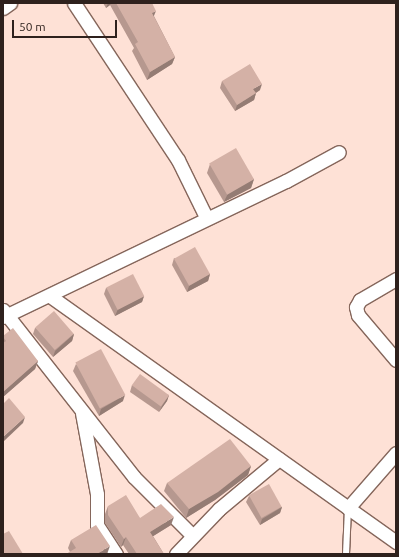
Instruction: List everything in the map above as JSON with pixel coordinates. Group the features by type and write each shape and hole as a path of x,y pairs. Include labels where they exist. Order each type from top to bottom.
{"street":[{"path":"3,8 10,3"},
{"path":"74,3 178,160 206,218"},
{"path":"192,535 134,477 4,314 50,296 206,218 286,181 339,152"},
{"path":"396,279 360,300 356,307 358,314 396,360"},
{"path":"50,296 396,542"},
{"path":"82,411 97,494 97,525 116,554"},
{"path":"348,508 396,453"},
{"path":"176,554 192,535 219,509 279,459"}],"lane":[{"path":"346,554 348,508"}],"building":[{"path":"116,3 152,3 156,11 152,13 175,57 150,72 135,44 138,42"},
{"path":"250,64 262,84 253,89 256,93 237,105 222,81"},
{"path":"236,148 254,179 227,195 209,164"},
{"path":"195,247 210,274 189,286 174,259"},
{"path":"133,274 144,296 118,310 106,288"},
{"path":"54,311 74,334 55,350 35,327"},
{"path":"13,328 38,361 3,392 3,343 6,341 3,336"},
{"path":"101,349 125,395 100,409 75,363"},
{"path":"140,374 169,395 161,406 132,385"},
{"path":"9,398 25,417 3,437 3,404"},
{"path":"230,439 251,466 218,492 189,509 167,483"},
{"path":"269,484 282,507 261,518 249,495"},
{"path":"126,495 140,518 161,504 174,517 150,532 164,554 137,554 126,537 124,539 108,515 108,506"},
{"path":"96,525 110,546 97,554 66,554 76,548 71,540"},
{"path":"9,531 23,554 3,554 3,534"}]}
